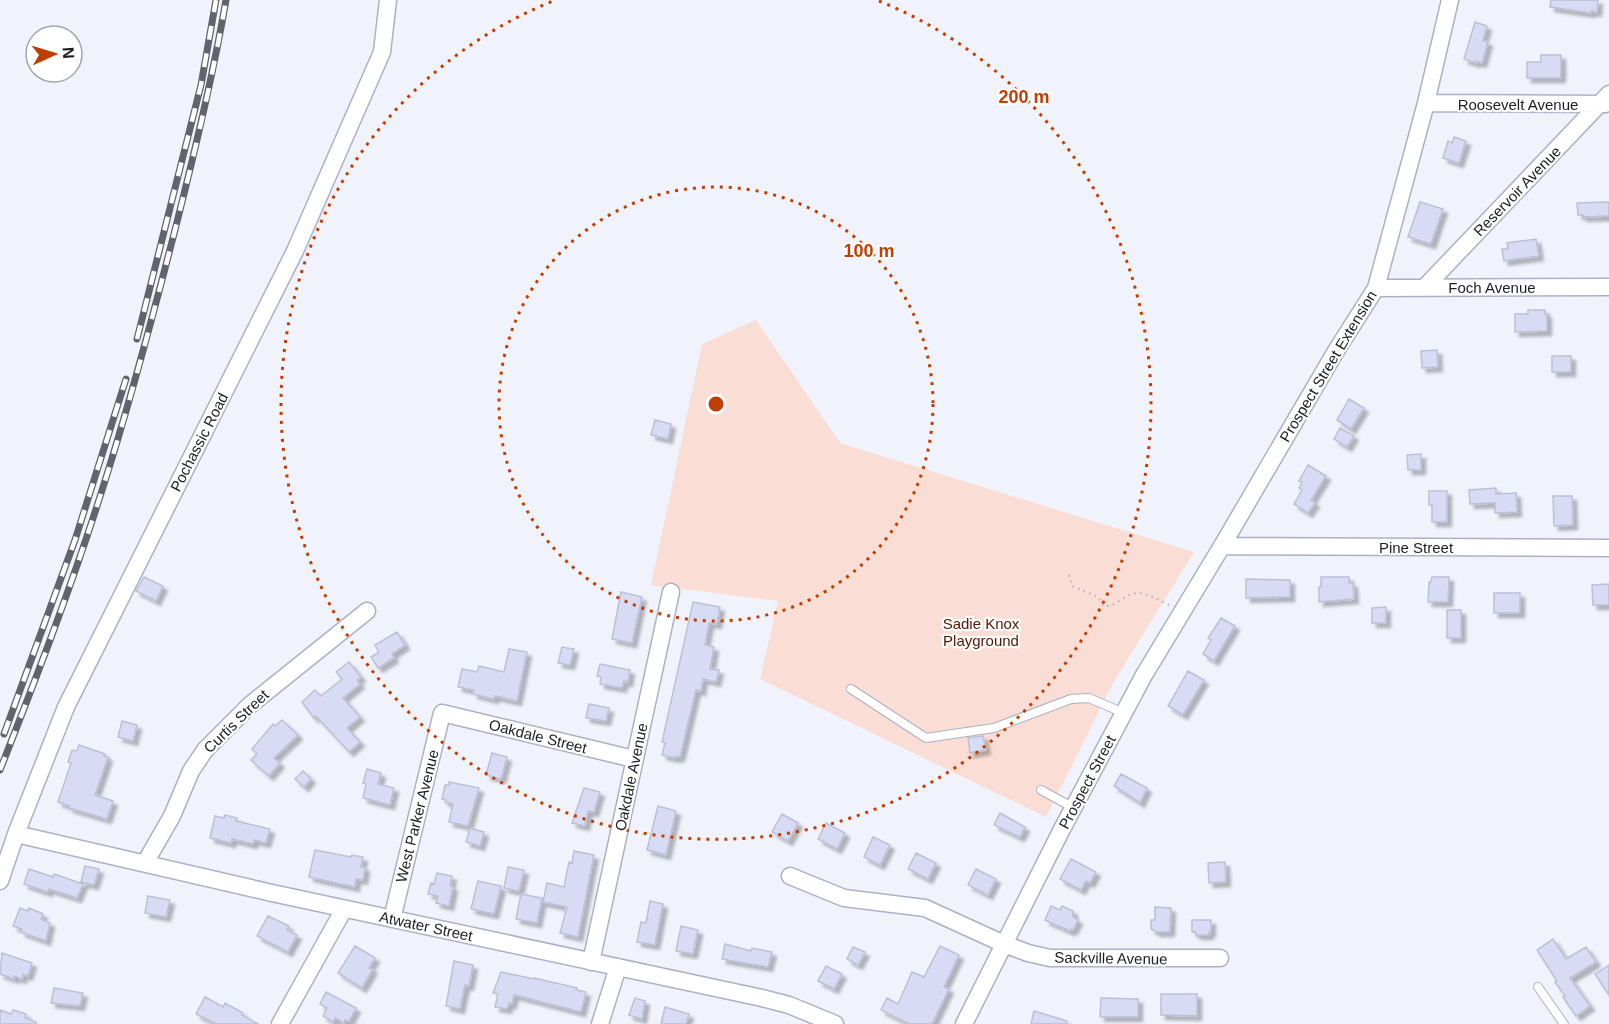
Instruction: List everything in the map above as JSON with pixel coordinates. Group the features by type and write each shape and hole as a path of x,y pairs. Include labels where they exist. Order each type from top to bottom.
{"street":[{"name":"Pochassic Road","path":"0,881 66,707 295,251 382,52 388,0"},
{"name":"Prospect Street Extension","path":"1222,546 1336,351 1376,288 1426,104 1450,0"},
{"name":"Roosevelt Avenue","path":"1426,104 1606,100"},
{"name":"Reservoir Avenue","path":"1424,288 1606,100"},
{"name":"Foch Avenue","path":"1376,288 1609,287"},
{"name":"Pine Street","path":"1222,546 1609,548"},
{"name":"Prospect Street","path":"964,1024 1144,675 1222,546"},
{"name":"Oakdale Avenue","path":"591,962 670,592"},
{"name":"Curtis Street","path":"145,863 172,816 191,771 205,750 250,705 367,612"},
{"name":"Oakdale Street","path":"442,713 634,759"},
{"name":"West Parker Avenue","path":"392,919 442,713"},
{"name":"Atwater Street","path":"16,834 344,909 775,1001 835,1024"},
{"name":"Sackville Avenue","path":"790,876 844,898 925,908 1004,944 1050,958 1220,958"},
{"path":"280,1024 344,909"},
{"path":"600,1024 618,967"}],"lane":[{"path":"852,689 926,738 994,728 1071,699 1089,698 1124,713"},
{"path":"1041,790 1074,808"},
{"path":"1538,987 1564,1024"}],"path":[{"path":"1069,575 1072,586 1098,597 1103,606 1111,606 1135,593 1145,594 1183,611"}],"green space":[{"name":"Sadie Knox Playground","path":"756,320 840,443 1194,552 1113,683 1046,817 760,679 778,601 651,585 702,344"}],"building":[{"path":"1551,0 1598,0 1597,12 1550,7"},
{"path":"1475,22 1487,26 1483,40 1488,42 1482,63 1464,59"},
{"path":"1541,55 1561,55 1561,78 1527,78 1527,62 1541,62"},
{"path":"1454,137 1466,141 1459,163 1443,158 1448,141 1452,143"},
{"path":"1420,202 1443,209 1431,244 1408,237"},
{"path":"1609,202 1609,216 1583,217 1583,215 1578,215 1577,203"},
{"path":"1536,239 1539,256 1504,261 1502,249 1508,249 1507,243"},
{"path":"1528,310 1545,310 1547,331 1515,332 1515,314 1528,314"},
{"path":"1437,350 1438,367 1422,368 1421,351"},
{"path":"1552,356 1571,356 1571,372 1552,372"},
{"path":"1349,399 1364,408 1351,429 1337,420"},
{"path":"655,420 671,424 668,439 651,435"},
{"path":"1340,428 1354,436 1347,447 1334,439"},
{"path":"1421,454 1421,470 1408,470 1407,455"},
{"path":"1308,465 1326,476 1311,500 1315,503 1308,513 1294,504 1302,490 1299,488 1302,482 1299,481"},
{"path":"1496,488 1496,494 1516,493 1517,512 1495,513 1495,503 1470,504 1469,490"},
{"path":"1429,491 1447,491 1447,522 1432,522"},
{"path":"1553,496 1572,496 1573,525 1554,526"},
{"path":"144,577 163,586 156,601 136,591"},
{"path":"1321,577 1349,577 1349,583 1353,583 1354,599 1319,602"},
{"path":"1432,577 1449,577 1448,602 1428,602 1429,582"},
{"path":"1246,579 1290,580 1290,597 1246,598"},
{"path":"1609,584 1609,605 1593,605 1592,585"},
{"path":"621,592 642,597 632,643 612,639"},
{"path":"1494,593 1520,593 1520,613 1494,613"},
{"path":"693,602 720,607 717,624 709,623 705,645 714,647 710,669 719,670 716,682 703,679 701,691 696,690 680,757 676,756 676,758 662,755 665,743 662,742"},
{"path":"1386,607 1386,623 1372,623 1372,608"},
{"path":"1447,610 1461,610 1461,638 1447,638"},
{"path":"1221,618 1235,626 1214,661 1203,654 1211,640 1208,638"},
{"path":"397,632 405,645 392,654 394,658 378,668 371,657 379,652 375,645"},
{"path":"562,647 574,649 570,665 558,663"},
{"path":"509,649 527,652 517,701 495,696 494,699 473,694 474,690 458,687 462,669 477,672 479,666 504,672"},
{"path":"349,662 361,677 357,680 360,684 343,698 360,717 347,728 360,742 349,752 316,716 314,718 302,702 315,690 321,696 342,679 336,672"},
{"path":"600,664 630,670 628,682 624,681 622,688 600,684 601,677 597,676"},
{"path":"1188,671 1204,680 1183,715 1168,706"},
{"path":"589,704 609,708 606,721 586,718"},
{"path":"282,720 298,735 274,758 280,763 269,776 251,760 257,754 252,749 273,724 275,726"},
{"path":"122,721 137,725 133,741 118,737"},
{"path":"983,736 986,750 970,753 968,738"},
{"path":"79,745 108,757 95,795 113,801 107,819 69,808 70,806 58,802 71,763 68,762 72,750 77,751"},
{"path":"492,753 507,757 501,779 486,775"},
{"path":"367,769 381,773 378,784 394,788 390,805 363,798 366,784 363,783"},
{"path":"303,771 311,779 304,787 295,779"},
{"path":"1121,774 1147,788 1140,803 1114,786"},
{"path":"449,782 479,788 468,826 449,822 453,804 442,799 445,785 449,785"},
{"path":"584,788 600,792 594,812 588,811 585,826 572,823"},
{"path":"658,806 676,811 666,855 647,850"},
{"path":"1000,813 1025,827 1020,837 994,825"},
{"path":"782,814 798,823 788,841 772,832"},
{"path":"225,815 237,818 236,821 270,829 266,843 254,840 253,844 232,839 231,843 210,838 215,816 224,818"},
{"path":"826,823 845,833 837,849 818,839"},
{"path":"470,828 484,832 480,846 466,842"},
{"path":"873,837 890,845 880,865 864,857"},
{"path":"315,850 363,857 361,867 365,867 363,880 356,879 355,887 309,877"},
{"path":"574,851 594,855 578,937 560,933 567,907 543,902 547,883 564,887 569,862 572,863"},
{"path":"916,853 936,863 928,879 908,869"},
{"path":"1071,859 1096,872 1090,883 1086,881 1081,890 1060,879"},
{"path":"1225,862 1226,882 1209,883 1208,863"},
{"path":"85,866 99,869 94,885 81,882"},
{"path":"508,867 524,870 519,891 504,888"},
{"path":"29,869 53,877 54,874 83,884 77,898 24,884"},
{"path":"976,869 996,879 988,895 968,885"},
{"path":"437,873 452,876 450,886 453,887 449,906 436,903 438,896 428,894"},
{"path":"478,881 501,886 494,914 471,909"},
{"path":"521,894 542,898 537,923 516,919"},
{"path":"148,896 170,900 166,917 145,913"},
{"path":"650,901 663,904 655,945 637,942 641,922 646,923"},
{"path":"1051,906 1060,910 1062,906 1073,911 1073,917 1078,920 1073,930 1070,931 1045,920"},
{"path":"1155,907 1171,908 1170,932 1157,932 1151,929 1151,920 1155,920"},
{"path":"20,908 28,911 29,908 43,914 41,919 50,923 46,941 21,932 22,929 13,926"},
{"path":"268,916 289,926 287,930 297,935 288,952 257,936"},
{"path":"1192,920 1211,920 1209,935 1196,935 1196,932 1192,932"},
{"path":"681,926 698,930 693,954 676,951"},
{"path":"1553,939 1566,959 1586,947 1596,962 1570,978 1590,1006 1576,1016 1537,950"},
{"path":"725,944 751,951 752,948 772,952 768,967 722,959"},
{"path":"355,946 375,958 369,968 373,969 362,988 338,973"},
{"path":"940,946 959,955 944,987 949,989 932,1024 909,1024 881,1010 887,998 898,1004 912,972 924,977"},
{"path":"853,947 865,952 858,965 847,959"},
{"path":"2,953 32,963 28,976 23,974 22,979 14,976 14,979 0,974"},
{"path":"454,961 473,965 469,986 465,985 460,1009 446,1006"},
{"path":"1609,965 1609,995 1595,974"},
{"path":"826,966 842,974 834,989 818,981"},
{"path":"501,972 577,988 576,990 586,992 581,1012 514,995 512,1004 509,1003 507,1009 495,1007 498,994 493,993"},
{"path":"54,988 83,993 80,1006 51,1003"},
{"path":"326,992 356,1008 349,1021 345,1020 344,1023 335,1018 333,1022 323,1016 327,1008 320,1004"},
{"path":"1161,994 1197,994 1197,1016 1161,1015"},
{"path":"205,997 223,1007 225,1003 258,1024 216,1024 196,1014"},
{"path":"635,998 645,1001 642,1019 629,1015"},
{"path":"1101,998 1138,999 1138,1017 1100,1017"},
{"path":"665,1007 689,1014 686,1024 661,1024"},
{"path":"0,1010 11,1014 13,1010 26,1014 25,1018 36,1024 0,1024"},
{"path":"1034,1011 1067,1021 1066,1024 1031,1024"}],"railway":[{"path":"137,339 201,85 216,0"},
{"path":"0,770 68,592 124,420 190,170 226,0"},
{"path":"4,734 75,540 126,379"}]}
